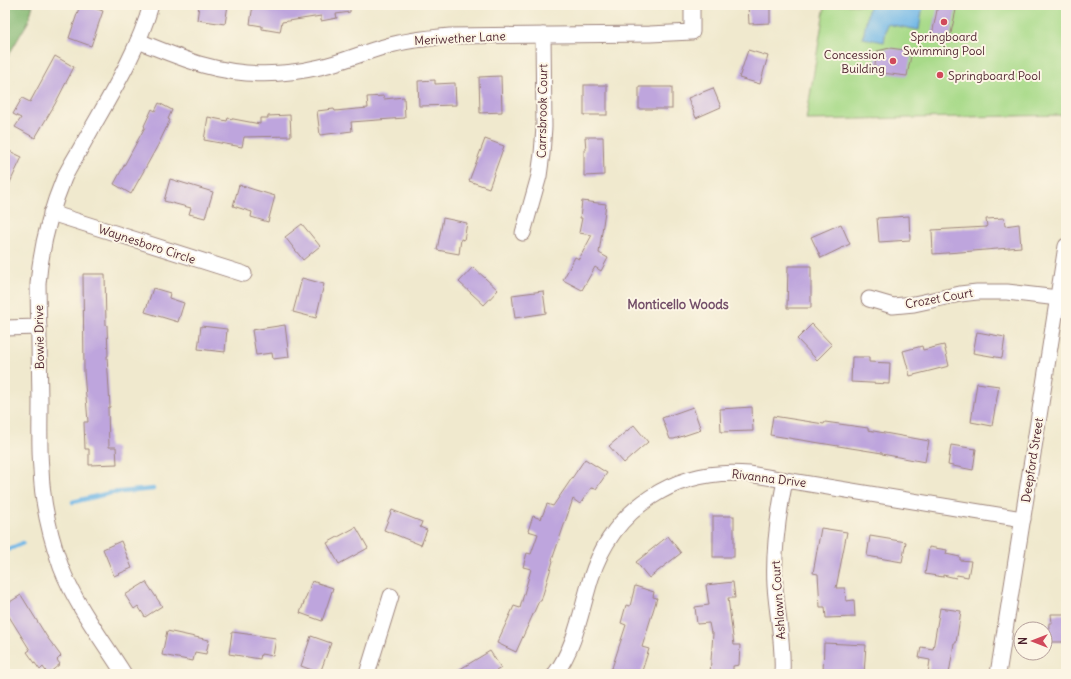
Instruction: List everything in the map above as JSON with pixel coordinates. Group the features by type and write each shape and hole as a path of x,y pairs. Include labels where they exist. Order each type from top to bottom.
{"street":[{"name":"Bowie Drive","path":"124,674 91,626 74,596 52,539 45,505 41,470 38,284 43,243 51,214 65,177 126,66 138,41 151,5"},
{"name":"Meriwether Lane","path":"138,41 209,67 234,72 268,74 295,72 320,67 387,45 419,39 450,36 650,34 692,32 692,5"},
{"name":"Carrsbrook Court","path":"523,233 539,176 542,154 544,127 543,35"},
{"name":"Waynesboro Circle","path":"51,214 244,274"},
{"name":"Deepford Street","path":"998,674 1066,246"},
{"name":"Crozet Court","path":"869,299 893,306 914,304 960,294 977,292 1007,292 1058,298"},
{"path":"5,328 38,328"},
{"name":"Rivanna Drive","path":"556,674 573,639 591,576 600,554 614,531 625,518 651,496 686,480 720,473 740,473 1023,519"},
{"name":"Ashlawn Court","path":"782,674 781,638 775,585 775,550 779,511 785,480"},
{"path":"367,674 391,596"}],"green space":[{"path":"5,5 33,5 28,22 5,61"},
{"name":"Springboard Pool","path":"825,5 1066,5 1066,115 806,120"}],"water":[{"path":"869,5 923,5 919,30 887,24 884,42 863,38"}],"building":[{"path":"80,5 85,5 103,11 91,46 69,38"},
{"path":"199,5 228,5 225,24 197,20"},
{"path":"253,5 272,5 299,9 298,5 350,5 350,12 336,14 337,18 321,21 321,16 282,22 280,32 262,29 262,26 250,24"},
{"path":"748,5 770,5 770,23 749,24"},
{"name":"Springboard Swimming Pool","path":"938,5 957,5 950,38 932,35"},
{"name":"Concession Building","path":"890,48 912,51 907,76 874,72 877,51"},
{"path":"748,50 768,56 760,84 739,78"},
{"path":"55,56 74,67 35,138 15,127 21,118 13,114 22,98 30,102"},
{"path":"501,76 502,112 480,113 479,77"},
{"path":"435,80 435,84 455,83 456,105 419,106 418,81"},
{"path":"584,85 607,85 607,115 584,115"},
{"path":"639,87 672,87 672,109 639,109"},
{"path":"713,88 721,107 696,118 688,98"},
{"path":"384,96 384,99 404,97 405,118 351,122 352,131 320,135 317,111 368,108 367,97"},
{"path":"159,103 172,110 168,119 170,120 131,194 114,184 145,127 144,126 152,109 155,111"},
{"path":"290,115 291,136 244,137 242,147 204,140 208,117 227,121 228,118 260,124 260,118"},
{"path":"585,137 603,137 604,175 584,176 584,150 586,150"},
{"path":"485,139 504,146 489,188 469,181"},
{"path":"5,149 22,157 5,193"},
{"path":"170,179 213,192 205,218 189,214 191,208 164,201"},
{"path":"239,185 275,196 268,222 251,217 252,212 233,206"},
{"path":"582,201 606,204 599,253 608,258 601,271 595,267 582,290 563,280 575,257 579,259 592,235 579,233 582,218 580,218"},
{"path":"909,216 910,240 879,242 877,218"},
{"path":"443,218 467,223 464,240 461,239 459,254 437,250"},
{"path":"1004,218 1005,226 1019,224 1021,247 933,254 932,230 987,227 986,219"},
{"path":"302,224 320,246 303,260 285,237"},
{"path":"841,224 850,244 821,258 811,237"},
{"path":"788,266 811,266 811,308 787,308"},
{"path":"473,267 498,290 484,305 459,282"},
{"path":"83,274 105,274 110,407 108,408 109,447 116,447 117,464 89,465 89,449 85,449 84,422 88,422 84,372"},
{"path":"302,278 324,284 316,318 293,312"},
{"path":"153,288 170,293 169,298 184,303 178,322 145,312"},
{"path":"543,291 546,313 515,318 512,295"},
{"path":"812,324 832,345 817,360 797,339"},
{"path":"285,325 289,357 273,359 272,353 256,355 252,330"},
{"path":"201,326 227,329 225,352 198,349"},
{"path":"977,332 1005,337 1002,358 973,353"},
{"path":"944,345 949,366 910,376 903,351 922,346 923,350"},
{"path":"852,357 869,357 869,362 890,363 889,384 851,382"},
{"path":"977,383 999,386 992,426 971,422"},
{"path":"693,407 701,430 670,439 662,418"},
{"path":"752,407 753,431 721,432 720,409"},
{"path":"773,416 824,424 825,422 868,428 868,430 929,441 925,462 882,453 770,435"},
{"path":"634,425 648,442 624,463 609,446"},
{"path":"951,445 976,449 973,470 948,465"},
{"path":"585,459 607,473 596,489 591,488 580,504 573,499 552,560 553,561 541,601 539,601 516,652 497,643 514,606 520,608 531,569 523,567 527,553 531,554 538,534 528,531 533,516 541,519 547,504 553,506"},
{"path":"392,510 422,522 420,527 427,530 421,545 384,530"},
{"path":"713,516 734,516 734,557 713,557"},
{"path":"356,527 368,548 339,564 327,543"},
{"path":"821,528 847,532 836,588 845,588 846,601 854,600 855,617 826,618 825,607 820,607 818,574 813,573"},
{"path":"668,536 681,553 649,578 636,562"},
{"path":"870,536 906,542 902,562 867,556"},
{"path":"121,541 132,568 114,576 103,549"},
{"path":"929,547 947,550 946,554 960,557 960,560 971,561 968,577 957,575 956,578 943,575 943,577 925,574"},
{"path":"312,581 333,588 322,621 300,613"},
{"path":"146,582 162,606 145,617 138,606 134,609 125,595"},
{"path":"733,582 735,598 728,598 734,645 740,645 739,665 733,666 733,674 710,674 713,633 711,633 709,623 697,624 695,607 709,605 706,585"},
{"path":"635,586 654,592 653,597 657,598 642,647 649,649 641,674 610,674 626,625 621,623 626,605 630,606"},
{"path":"21,595 47,637 61,656 57,660 60,664 48,674 43,667 40,670 27,652 30,650 5,610 5,605"},
{"path":"940,608 961,611 956,643 954,643 949,674 928,674 930,660 919,658 921,647 933,649"},
{"path":"1051,614 1066,614 1066,642 1053,642 1053,621"},
{"path":"167,631 209,640 206,654 195,652 193,661 162,655"},
{"path":"232,632 276,638 273,656 261,654 260,659 229,654"},
{"path":"311,636 331,643 320,673 301,666"},
{"path":"824,643 866,645 864,674 823,674"},
{"path":"490,651 501,668 491,674 452,674"}],"waterway":[{"path":"73,502 110,493 153,489"},
{"path":"5,551 23,543"}],"place":[{"name":"Springboard Swimming Pool","path":"944,22"},
{"name":"Concession Building","path":"893,61"},
{"name":"Springboard Pool","path":"940,75"}],"district":[{"name":"Monticello Woods","path":"678,304"}]}
